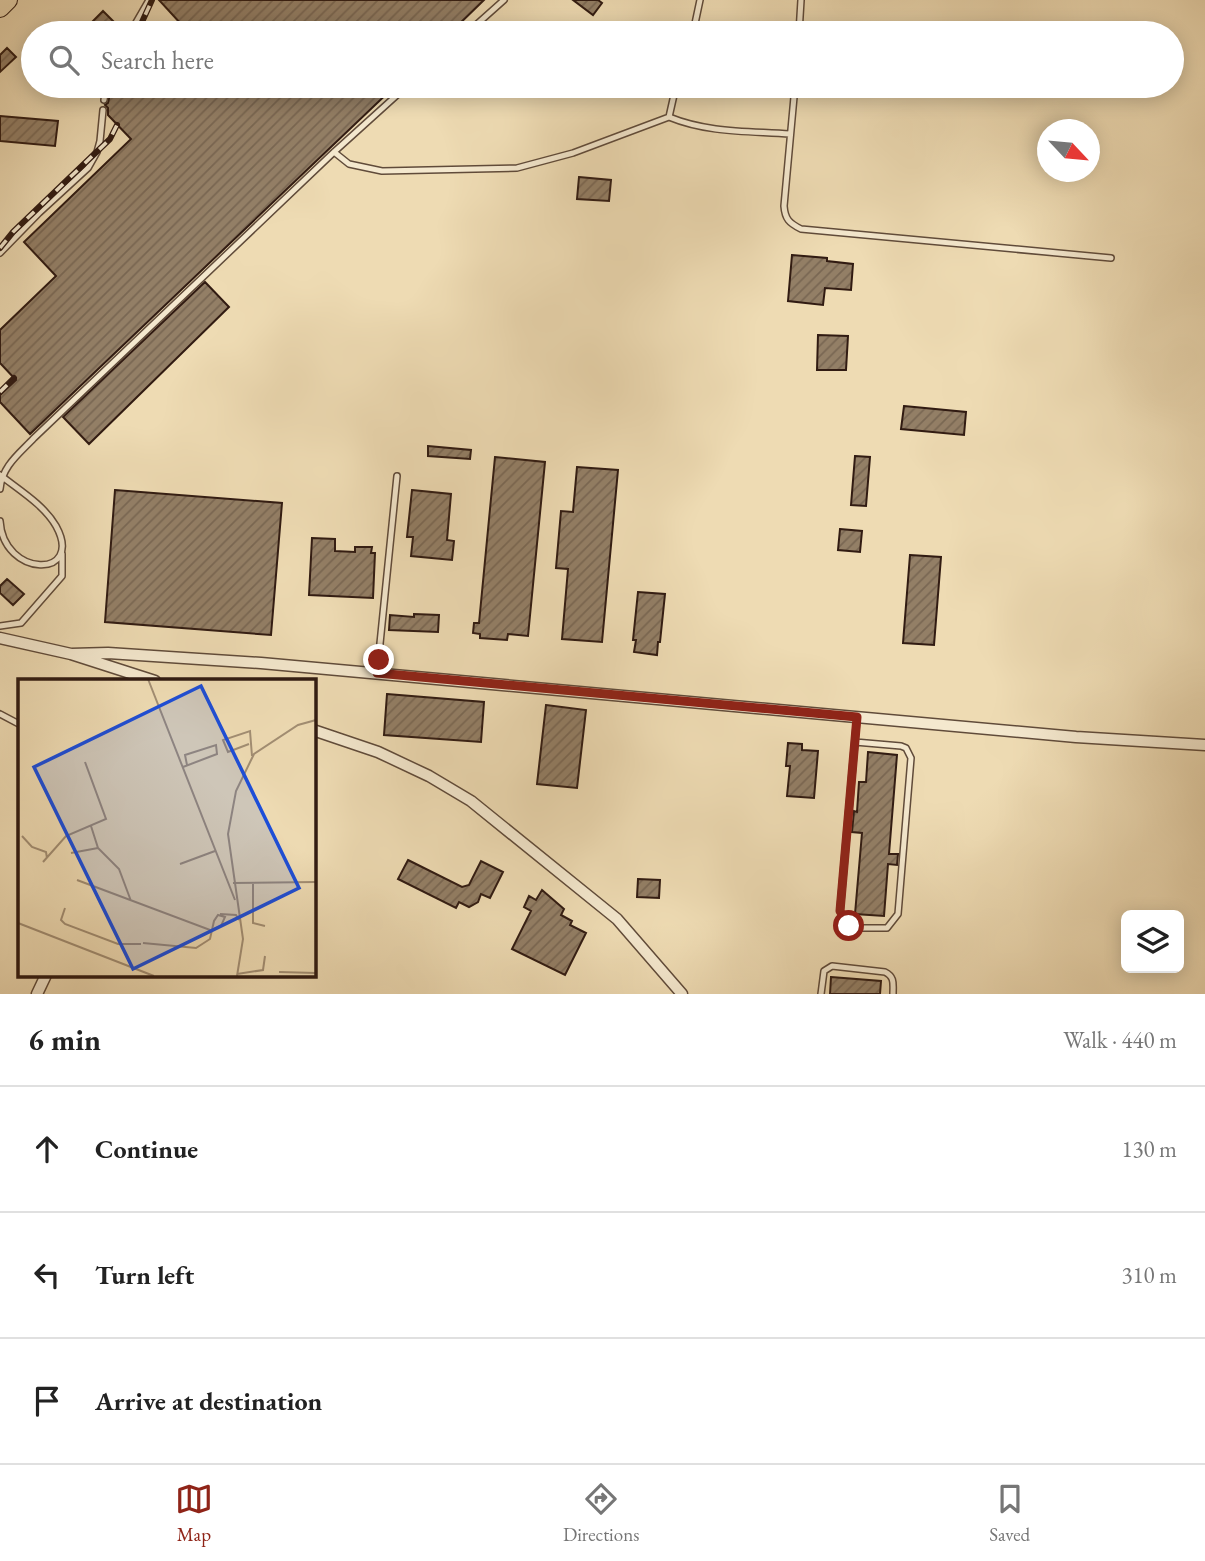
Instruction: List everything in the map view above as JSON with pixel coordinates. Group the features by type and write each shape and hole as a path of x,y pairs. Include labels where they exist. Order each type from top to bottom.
{"main road":[{"path":"0,8 8,0"}],"street":[{"path":"0,638 71,654 149,679"},
{"path":"71,654 146,654 1076,737 1205,744"},
{"path":"315,731 379,752 429,776 471,801 617,919 682,994"},
{"path":"37,994 46,976"}],"lane":[{"path":"137,21 149,0"},
{"path":"480,21 504,0"},
{"path":"696,21 700,0"},
{"path":"800,21 801,0"},
{"path":"0,489 1,476 6,467 34,438 394,98"},
{"path":"669,117 673,98"},
{"path":"794,98 785,217 790,224 801,229 1111,258"},
{"path":"0,253 88,168 97,152 103,110"},
{"path":"334,152 349,164 382,171 517,169 573,153 669,117 686,124 719,130 790,134"},
{"path":"0,626 21,623 62,576 61,540 55,525 40,507 1,476"},
{"path":"377,673 397,476"},
{"path":"0,521 0,529 9,547 20,559 47,566 56,561 62,551"},
{"path":"0,714 18,723"},
{"path":"855,742 901,746 909,752 911,758 898,914 891,925 884,929 852,928 845,923 840,911 857,717"},
{"path":"821,994 824,971 832,967 885,972 891,975 894,981 893,994"}],"building":[{"path":"159,0 484,0 462,21 178,21"},
{"path":"573,0 598,0 602,3 593,15"},
{"path":"103,11 113,21 93,21"},
{"path":"7,48 16,57 0,72 0,55"},
{"path":"109,98 382,98 30,434 0,402 0,395 16,380 0,363 0,330 56,276 24,242 131,139 108,115 105,105"},
{"path":"0,116 58,121 55,146 0,141"},
{"path":"579,177 611,180 609,201 577,199"},
{"path":"792,255 827,258 827,261 853,264 851,290 825,288 823,305 788,301"},
{"path":"205,282 229,307 89,444 63,417"},
{"path":"818,335 848,336 846,370 817,370"},
{"path":"904,406 966,412 964,435 901,429"},
{"path":"428,446 471,450 470,459 428,456"},
{"path":"855,456 870,457 866,506 851,505"},
{"path":"495,457 545,462 528,636 508,634 507,640 480,638 480,634 473,633 474,623 479,623"},
{"path":"577,467 618,470 602,642 562,639 568,569 556,568 561,511 573,512"},
{"path":"115,490 282,503 271,635 105,622"},
{"path":"412,490 451,494 447,540 454,541 452,560 411,556 413,537 407,537"},
{"path":"840,529 862,531 860,552 838,550"},
{"path":"312,538 335,539 335,551 355,552 355,547 372,547 371,553 375,553 373,598 309,595"},
{"path":"910,555 941,557 934,645 903,643"},
{"path":"7,579 24,594 13,605 0,593 0,586"},
{"path":"638,592 665,594 657,655 634,652"},
{"path":"414,614 439,615 438,632 389,630 390,615 414,617"},
{"path":"387,694 484,702 481,742 384,735"},
{"path":"546,705 586,710 577,788 537,784"},
{"path":"788,743 802,744 802,750 818,751 814,798 787,796 790,766 786,766"},
{"path":"868,752 897,755 889,854 898,854 897,865 888,864 884,916 855,914 862,833 852,832 854,811 857,812 859,782 866,782"},
{"path":"408,860 462,887 469,885 481,861 503,872 490,898 481,894 478,902 469,907 459,902 456,908 398,879"},
{"path":"638,879 660,880 659,898 637,897"},
{"path":"542,890 564,909 561,915 572,921 570,925 586,933 565,975 512,949 531,911 524,907 529,896 536,900"},
{"path":"831,977 881,981 880,994 830,994"}],"railway":[{"path":"142,21 152,0"},
{"path":"0,248 13,232 110,139 117,125"},
{"path":"0,392 14,378"}],"route":[{"path":"379,660 377,673 857,717 840,911 849,926"}]}
